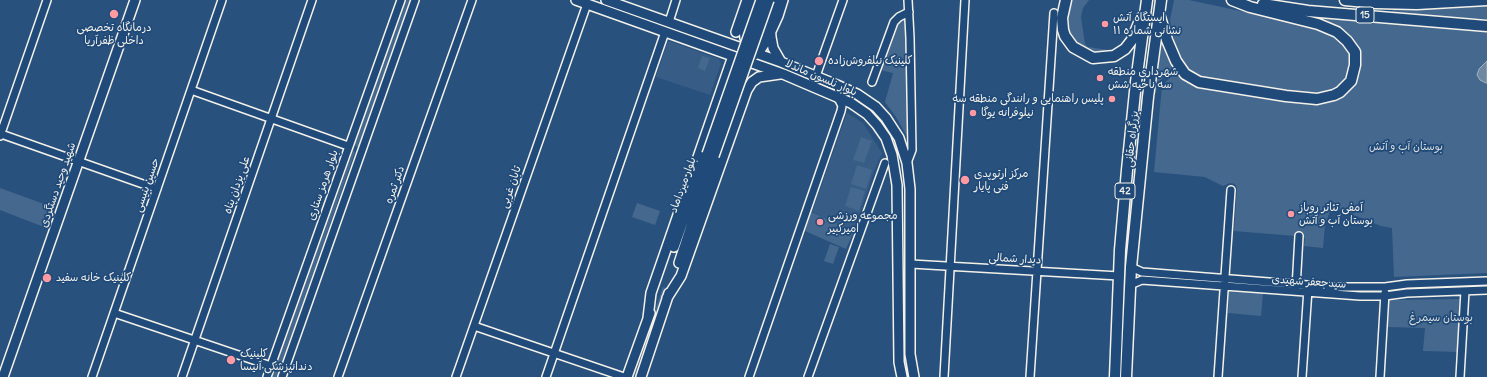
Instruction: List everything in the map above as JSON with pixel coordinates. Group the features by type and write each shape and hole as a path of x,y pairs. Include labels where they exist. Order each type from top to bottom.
{"highway":[{"path":"1066,0 1062,11 1062,24 1068,42 1087,56 1100,58 1114,56 1129,45 1147,3"},
{"name":"بزرگراه حقانی","path":"1126,377 1131,267 1148,97 1161,0"},
{"path":"1159,14 1167,40 1176,61 1185,74 1200,82 1286,96 1317,98 1334,95 1340,92 1351,81 1355,65 1354,52 1348,41 1337,32 1318,24 1250,7 1232,0"},
{"name":"15","path":"1243,0 1308,10 1487,26"},
{"name":"15","path":"1344,0 1376,3 1417,4 1487,0"},
{"name":"بزرگراه حقانی","path":"1114,377 1119,276 1127,170 1136,82 1147,3"}],"main road":[{"name":"شهید وحید دستگردی","path":"3,377 135,0"},
{"name":"بلوار نلسون ماندلا","path":"576,0 783,74 837,96 859,108 874,120 886,138 892,155 897,184 899,362 902,377"},
{"name":"بلوار نلسون ماندلا","path":"606,0 781,62 816,76 857,94 876,107 886,118 899,138 907,163 910,189 910,354 914,377"},
{"path":"736,32 747,0"},
{"path":"754,0 743,34 745,38 749,40 757,40 763,34 765,25 763,6 765,0"},
{"name":"بلوار میرداماد","path":"641,377 667,298 710,155 761,0"},
{"name":"بلوار میرداماد","path":"625,377 769,0"},
{"path":"776,0 771,16 771,31 773,48 781,62"},
{"path":"760,66 759,59 761,49 771,31 783,0"},
{"path":"718,40 745,26"},
{"path":"744,60 760,55"},
{"path":"648,318 651,293 733,56"},
{"path":"667,298 681,276 749,85 756,79 763,76 783,74"},
{"path":"720,94 726,89 734,89 740,95 742,103"}],"street":[{"path":"47,0 0,135 157,189"},
{"name":"حسین بنیسی","path":"92,377 222,0"},
{"name":"علی یزدان پناه","path":"182,377 312,0"},
{"name":"بلوار هرمز ستاری","path":"267,377 401,0"},
{"path":"282,377 414,0"},
{"name":"دکتر ثمره","path":"338,377 472,0"},
{"path":"669,22 676,0"},
{"path":"816,76 843,0"},
{"path":"907,163 912,150 908,0"},
{"path":"944,377 965,0"},
{"name":"تابان غربی","path":"456,377 587,4"},
{"path":"872,82 894,22 908,12"},
{"path":"1030,377 1054,13"},
{"path":"546,377 665,32"},
{"path":"191,90 348,146"},
{"path":"749,377 842,111 842,106 837,96"},
{"path":"808,377 885,163"},
{"path":"1218,377 1231,190"},
{"path":"1296,288 1299,236"},
{"name":"دیدار شمالی","path":"910,264 1119,276"},
{"name":"سیدجعفر شهیدی","path":"1131,267 1142,272 1385,296 1407,293 1487,290"},
{"name":"سیدجعفر شهیدی","path":"1130,285 1142,280 1225,287 1296,288"},
{"name":"سیدجعفر شهیدی","path":"1308,289 1385,287 1407,284 1487,281"},
{"path":"1380,377 1385,287"},
{"path":"1302,377 1308,289"},
{"path":"1460,377 1465,291"},
{"path":"114,313 271,366"},
{"path":"474,326 625,377"}],"shaded area":[{"path":"669,41 719,59 721,64 710,95 656,77"},
{"path":"1487,61 1486,83 1480,80 1477,75 1479,69"},
{"path":"847,113 863,123 882,153 874,171 854,231 812,212"}],"green space":[{"path":"405,0 410,0 358,147 354,145"},
{"path":"1070,0 1089,0 1083,8 1081,17 1085,44 1088,47 1108,50 1108,53 1086,51 1079,48 1068,36 1066,10"},
{"path":"1174,0 1189,0 1320,28 1345,41 1352,58 1347,79 1333,90 1313,95 1216,82 1201,78 1190,71 1183,63 1176,50 1170,20"},
{"path":"1487,6 1487,19 1392,14 1393,9 1445,9"},
{"name":"بوستان آب و آتش","path":"1318,18 1487,31 1487,273 1394,277 1392,228 1381,226 1331,206 1325,225 1323,248 1304,246 1305,239 1300,233 1295,236 1234,231 1237,188 1235,184 1230,183 1223,186 1205,177 1154,172 1162,86 1178,69 1196,85 1212,90 1291,101 1352,85 1359,75 1361,66 1359,48 1350,35 1345,31"},
{"path":"906,19 908,138 885,102 893,73 880,70 897,22"},
{"path":"1162,32 1174,65 1157,85 1156,93 1153,95"},
{"path":"702,56 710,58 705,71 698,68"},
{"path":"861,137 872,141 864,163 853,160"},
{"path":"353,151 355,152 277,377 272,377"},
{"path":"857,165 872,170 866,189 851,184"},
{"path":"851,187 865,191 859,211 845,206"},
{"path":"0,188 55,208 49,229 0,210"},
{"path":"637,203 660,211 655,225 632,217"},
{"name":"مجموعه ورزشی امیرکبیر","path":"811,212 854,231 846,249 805,231"},
{"path":"830,244 839,247 833,264 824,261"},
{"path":"663,287 666,288 636,377 632,377"},
{"path":"1229,291 1263,293 1261,316 1228,313"},
{"name":"بوستان سیمرغ","path":"1461,299 1459,352 1423,351 1425,328 1388,327 1389,300"}],"place":[{"name":"درمانگاه تخصصی داخلی ظفرآریا","path":"114,14"},
{"name":"ایستگاه آتش نشانی شماره ۱۱","path":"1105,24"},
{"name":"کلینیک نیلفروش‌زاده","path":"819,61"},
{"name":"شهرداری منطقه سه ناحیه شش","path":"1100,78"},
{"name":"پلیس راهنمایی و رانندگی منطقه سه","path":"1112,99"},
{"name":"نیلوفرانه یوگا","path":"973,113"},
{"name":"مرکز ارتوپدی فنی پایار","path":"965,180"},
{"name":"آمفی تئاتر روباز بوستان آب و آتش","path":"1291,214"},
{"name":"مجموعه ورزشی امیرکبیر","path":"820,222"},
{"name":"کلینیک خانه سفید","path":"47,278"},
{"name":"کلینیک دندانپزشکی آنیسا","path":"231,360"}]}
